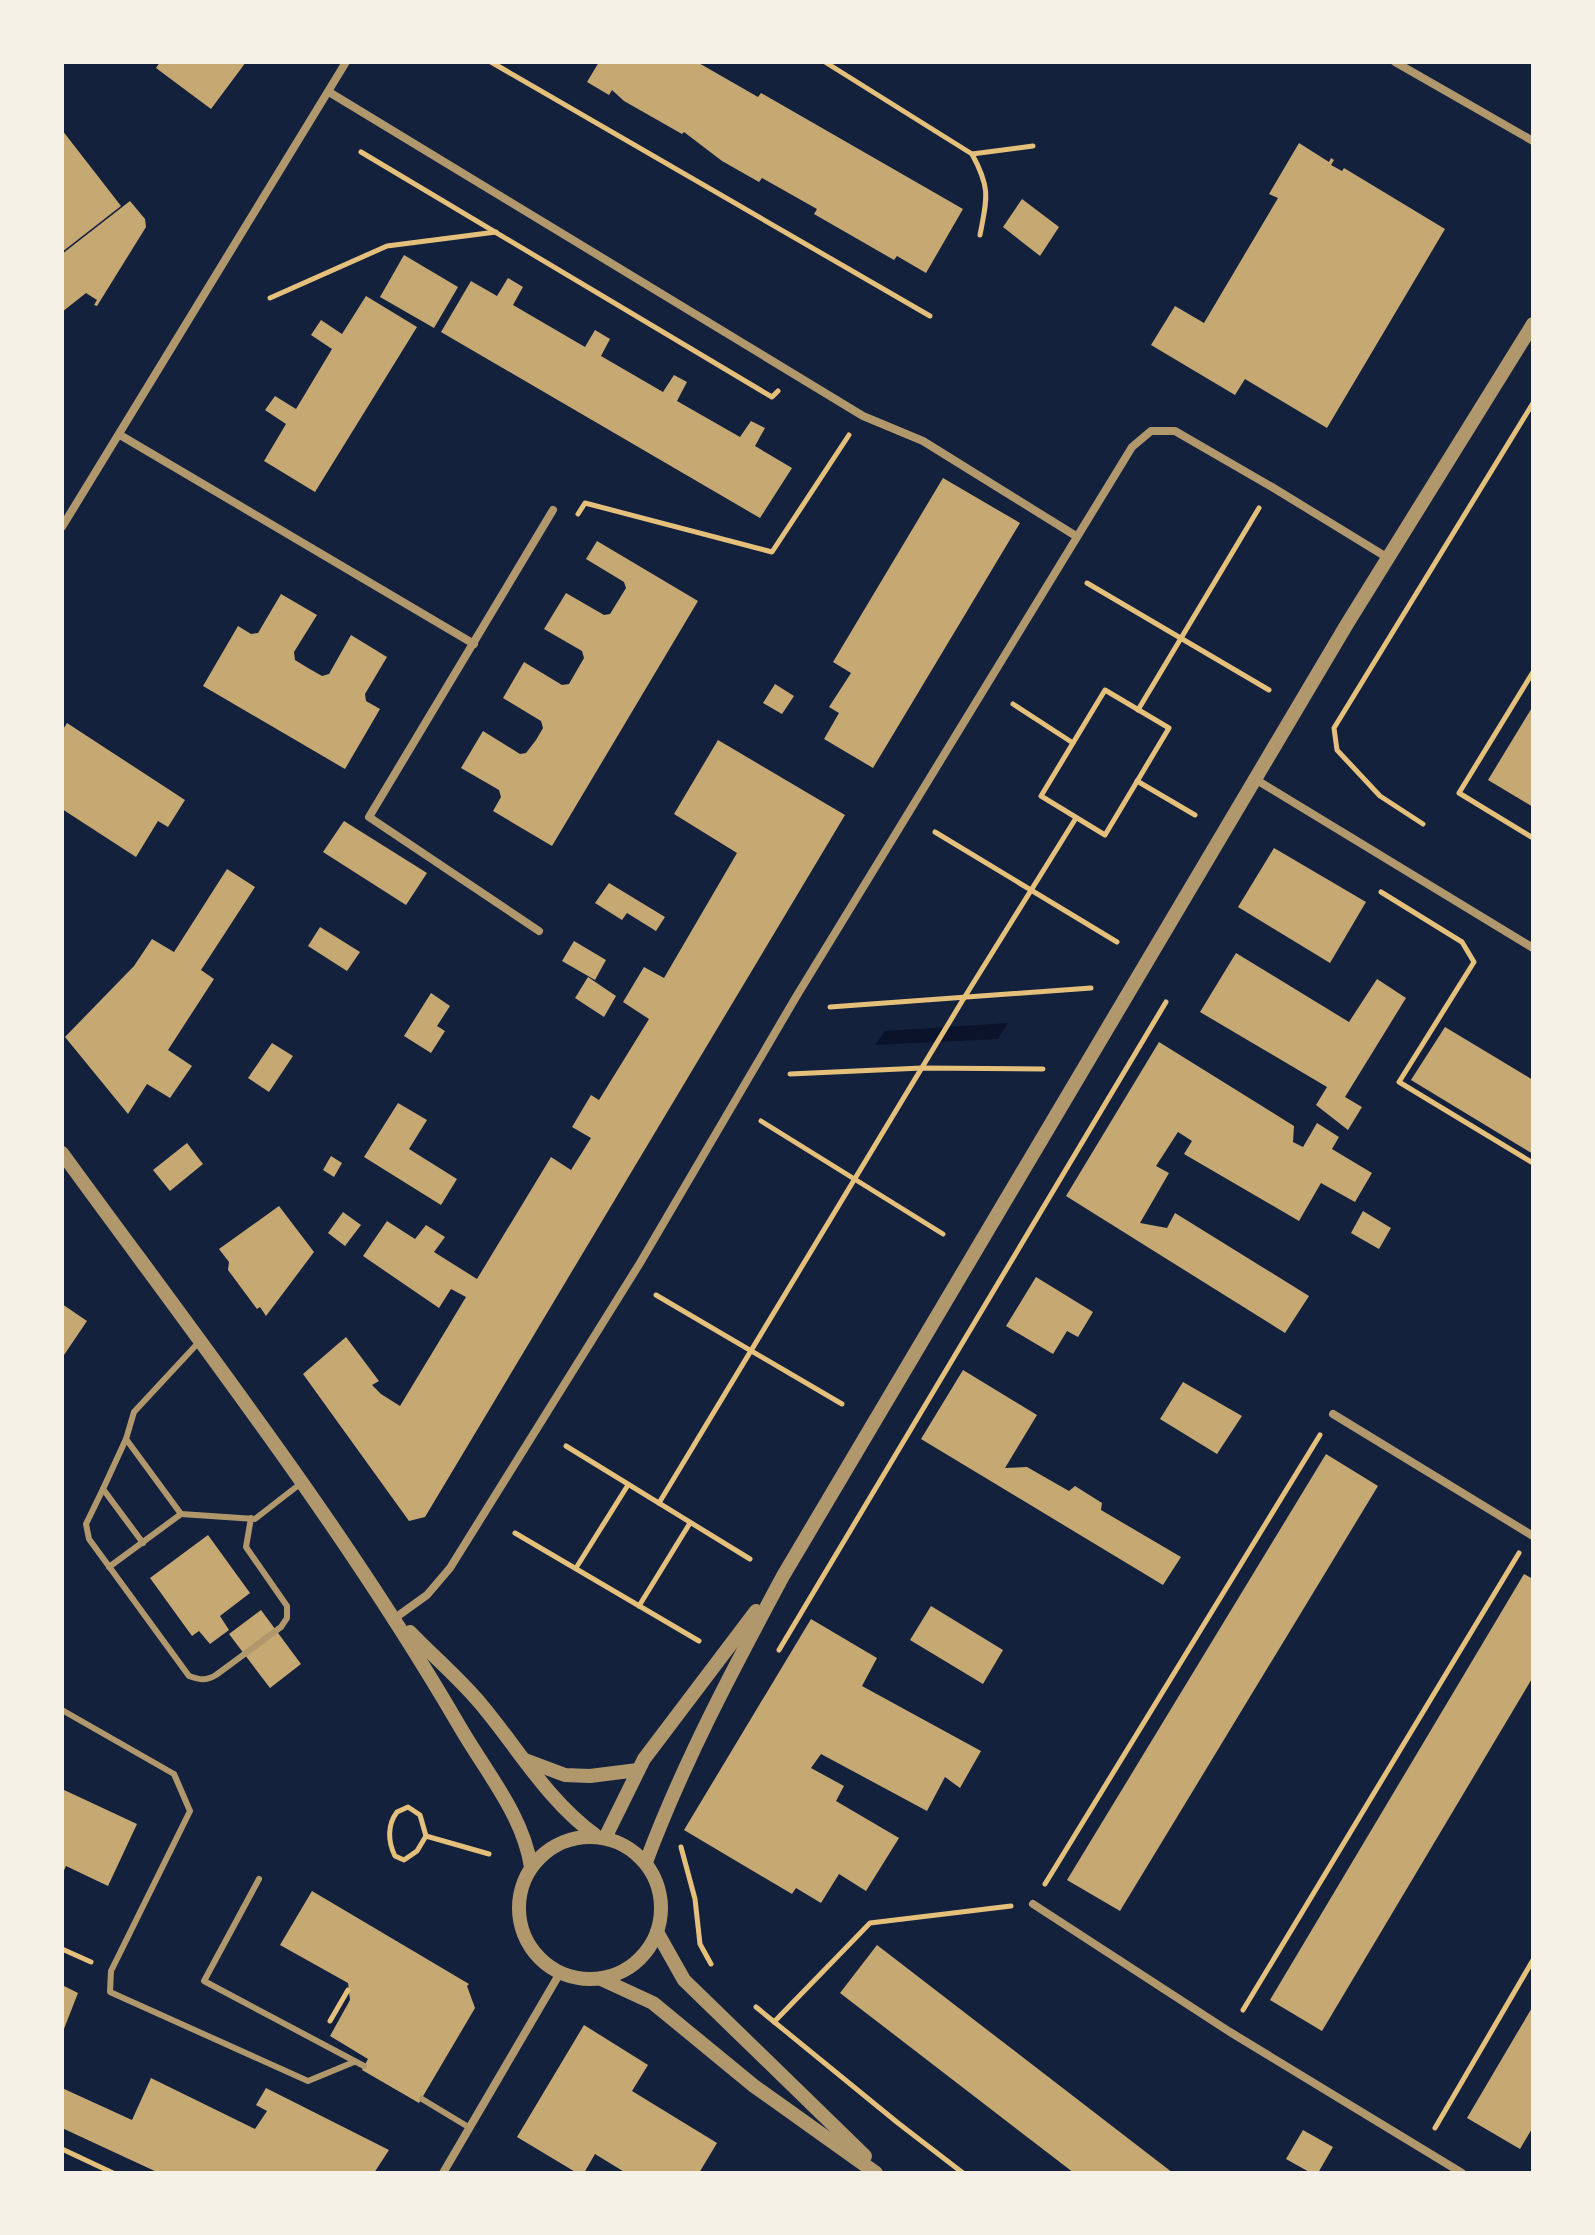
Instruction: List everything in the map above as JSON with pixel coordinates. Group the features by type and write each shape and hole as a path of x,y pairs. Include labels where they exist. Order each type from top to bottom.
{"street":[{"path":"62,527 346,62"},
{"path":"1395,62 1533,141"},
{"path":"329,92 863,416 923,441 1076,536"},
{"path":"646,1862 667,1806 718,1698 783,1576 1255,779 1533,324"},
{"path":"395,1618 427,1595 450,1568 640,1263 796,997 1132,447 1151,431 1175,431 1388,558"},
{"path":"120,435 474,644"},
{"path":"539,931 369,817 553,510"},
{"path":"1255,779 1533,948"},
{"path":"62,1153 302,1483 395,1618 508,1805 523,1835 531,1867"},
{"path":"1333,1414 1532,1535"},
{"path":"600,1836 638,1770 783,1576"},
{"path":"395,1618 478,1701 553,1798 573,1819 600,1836 632,1850 646,1862 661,1896 657,1932 652,1944 635,1963 601,1979"},
{"path":"525,1760 565,1775 590,1776 638,1770"},
{"path":"600,1836 570,1838 541,1854 531,1867 521,1889 518,1912 523,1936 536,1956 560,1973 577,1978 601,1979 653,2003 754,2086 876,2173"},
{"path":"1033,1904 1230,2032 1462,2173"},
{"path":"657,1932 684,1980 882,2173"},
{"path":"443,2173 560,1973"}],"lane":[{"path":"199,1342 134,1412 126,1439 86,1524 86,1531 109,1567 189,1676 206,1680 281,1627 287,1618 287,1606 246,1547 251,1518"},
{"path":"126,1439 181,1514"},
{"path":"109,1567 181,1514 255,1519 302,1483"},
{"path":"103,1489 143,1543"},
{"path":"62,1710 174,1774 190,1811 111,1971 110,1992 308,2081 354,2062"},
{"path":"259,1879 204,1981 364,2066"},
{"path":"422,2099 470,2128"}],"path":[{"path":"491,62 930,316"},
{"path":"825,62 972,154 983,174 988,195 980,235"},
{"path":"972,154 1033,146"},
{"path":"361,152 772,397 782,387"},
{"path":"270,298 387,246 496,232"},
{"path":"1423,824 1380,796 1337,750 1334,728 1533,403"},
{"path":"553,510 573,522 585,503 772,552 863,416"},
{"path":"1138,710 1272,487"},
{"path":"1087,583 1269,690"},
{"path":"1533,672 1459,793 1533,838"},
{"path":"1105,690 1169,728 1105,835 1041,796 1073,743 1105,690"},
{"path":"1013,704 1073,743"},
{"path":"1137,781 1195,815"},
{"path":"659,1503 1076,818"},
{"path":"935,832 1117,942"},
{"path":"1381,892 1462,942 1474,962 1399,1082 1533,1163"},
{"path":"830,1007 1091,988"},
{"path":"778,1652 1166,1002"},
{"path":"790,1074 922,1068 1043,1069"},
{"path":"761,1121 943,1234"},
{"path":"656,1295 842,1404"},
{"path":"774,2022 870,1923 1033,1904 1333,1414"},
{"path":"566,1446 750,1559"},
{"path":"576,1568 628,1485"},
{"path":"639,1606 690,1523"},
{"path":"515,1533 699,1641"},
{"path":"1230,2032 1532,1535"},
{"path":"403,1808 415,1811 423,1822 426,1836 412,1855 404,1860 399,1859 391,1847 393,1816 403,1808"},
{"path":"426,1836 489,1854"},
{"path":"680,1840 695,1899 700,1944 719,1972"},
{"path":"1422,2150 1533,1960"},
{"path":"317,2042 348,1990"},
{"path":"751,2001 963,2173"},
{"path":"62,2149 113,2173"}],"water":[{"path":"1008,1023 998,1039 875,1045 885,1031"}],"building":[{"path":"160,62 246,62 211,109 156,68"},
{"path":"599,62 697,62 758,97 761,93 963,209 926,273 897,256 894,260 814,214 817,209 762,178 759,182 722,161 684,132 682,134 624,101 612,90 609,95 587,82"},
{"path":"62,130 121,206 62,252"},
{"path":"1299,143 1329,162 1331,158 1334,160 1331,165 1342,171 1344,168 1445,229 1327,428 1245,379 1235,395 1151,345 1175,306 1204,323 1278,198 1269,194"},
{"path":"1022,199 1059,227 1040,256 1003,227"},
{"path":"130,201 145,219 146,227 97,306 94,305 97,300 86,293 62,312 62,254"},
{"path":"404,255 458,287 434,328 380,297"},
{"path":"508,278 523,287 513,305 585,347 595,330 610,339 601,356 663,392 674,375 687,382 677,401 740,437 751,421 765,428 755,446 792,468 760,518 441,332 471,281 497,296"},
{"path":"366,296 417,327 315,492 264,461 286,424 265,410 275,396 296,409 332,349 311,335 321,320 342,334"},
{"path":"943,478 1020,523 873,768 824,739 839,713 829,707 851,673 833,662"},
{"path":"597,541 698,601 552,846 493,811 501,797 499,790 461,768 483,731 520,754 526,753 536,740 543,728 541,721 503,698 524,662 562,685 569,684 584,658 582,651 544,629 566,593 604,615 610,614 626,588 624,582 586,559"},
{"path":"281,594 317,615 294,652 295,660 308,668 322,676 329,674 351,635 387,657 365,694 366,701 380,709 345,769 203,686 238,626 251,634 258,633"},
{"path":"775,684 794,696 782,714 763,703"},
{"path":"1533,706 1533,807 1488,780"},
{"path":"67,723 185,800 168,827 158,821 136,857 62,809 62,731"},
{"path":"718,740 845,815 425,1517 409,1521 303,1374 346,1337 379,1381 372,1385 400,1406 466,1297 451,1289 439,1308 363,1256 387,1221 415,1239 426,1225 445,1237 434,1252 477,1279 551,1157 571,1170 591,1138 572,1127 591,1095 599,1100 649,1019 623,1002 644,967 664,978 737,853 674,814"},
{"path":"344,821 427,873 406,905 323,852"},
{"path":"1274,848 1366,902 1330,963 1238,907"},
{"path":"227,869 255,887 201,970 214,979 168,1050 192,1066 170,1098 147,1084 128,1114 65,1037 134,966 152,939 174,952"},
{"path":"609,883 665,917 656,931 627,913 622,920 595,903"},
{"path":"320,927 360,952 347,971 308,946"},
{"path":"574,941 606,960 595,980 562,961"},
{"path":"1236,953 1349,1022 1377,979 1406,998 1345,1097 1362,1107 1348,1130 1316,1105 1327,1087 1200,1012"},
{"path":"588,977 616,996 604,1017 575,998"},
{"path":"431,993 450,1006 437,1026 445,1031 431,1053 404,1036"},
{"path":"1445,1027 1533,1080 1533,1154 1411,1080"},
{"path":"1159,1042 1294,1126 1293,1142 1303,1147 1317,1123 1339,1137 1332,1149 1372,1173 1355,1202 1321,1183 1299,1221 1184,1154 1192,1141 1178,1132 1156,1166 1169,1173 1140,1223 1167,1228 1175,1213 1309,1296 1285,1333 1066,1196"},
{"path":"272,1043 293,1056 269,1092 248,1078"},
{"path":"398,1103 427,1120 409,1149 457,1179 441,1205 364,1157"},
{"path":"187,1143 203,1164 170,1191 153,1170"},
{"path":"331,1156 342,1163 334,1177 323,1170"},
{"path":"279,1206 314,1252 266,1316 260,1307 257,1309 228,1270 229,1262 219,1249"},
{"path":"1363,1211 1391,1228 1379,1249 1351,1233"},
{"path":"343,1212 361,1225 345,1246 328,1233"},
{"path":"1036,1277 1093,1312 1078,1337 1067,1331 1053,1354 1006,1326"},
{"path":"62,1304 87,1321 62,1358"},
{"path":"963,1370 1037,1415 1005,1468 1027,1467 1069,1491 1075,1486 1102,1503 1101,1510 1181,1557 1163,1585 921,1439"},
{"path":"1183,1382 1242,1416 1217,1454 1160,1419"},
{"path":"1326,1454 1378,1486 1120,1911 1067,1880"},
{"path":"208,1535 250,1593 220,1616 229,1630 210,1644 199,1631 192,1636 150,1578"},
{"path":"1524,1574 1533,1579 1533,1677 1322,2031 1270,2000"},
{"path":"931,1606 1003,1650 983,1684 910,1640"},
{"path":"261,1610 301,1664 270,1688 229,1634"},
{"path":"811,1619 877,1658 862,1686 981,1751 960,1788 945,1777 927,1811 821,1754 811,1768 844,1786 836,1801 899,1838 866,1891 839,1874 821,1903 796,1888 792,1894 684,1830"},
{"path":"62,1789 137,1824 108,1886 66,1866 62,1875"},
{"path":"312,1891 469,1984 467,1986 475,2008 419,2103 362,2070 368,2059 330,2036 350,2000 348,1983 280,1945"},
{"path":"877,1945 1173,2173 1074,2173 840,1993"},
{"path":"62,1985 78,1993 62,2034"},
{"path":"1533,2006 1533,2127 1520,2149 1467,2118"},
{"path":"584,2025 648,2065 632,2091 717,2143 699,2173 626,2173 595,2154 584,2173 577,2173 517,2137"},
{"path":"151,2078 255,2129 267,2111 256,2105 266,2088 389,2150 374,2173 159,2173 62,2128 62,2088 132,2120"},
{"path":"1303,2130 1333,2147 1318,2173 1311,2173 1286,2159"}]}
